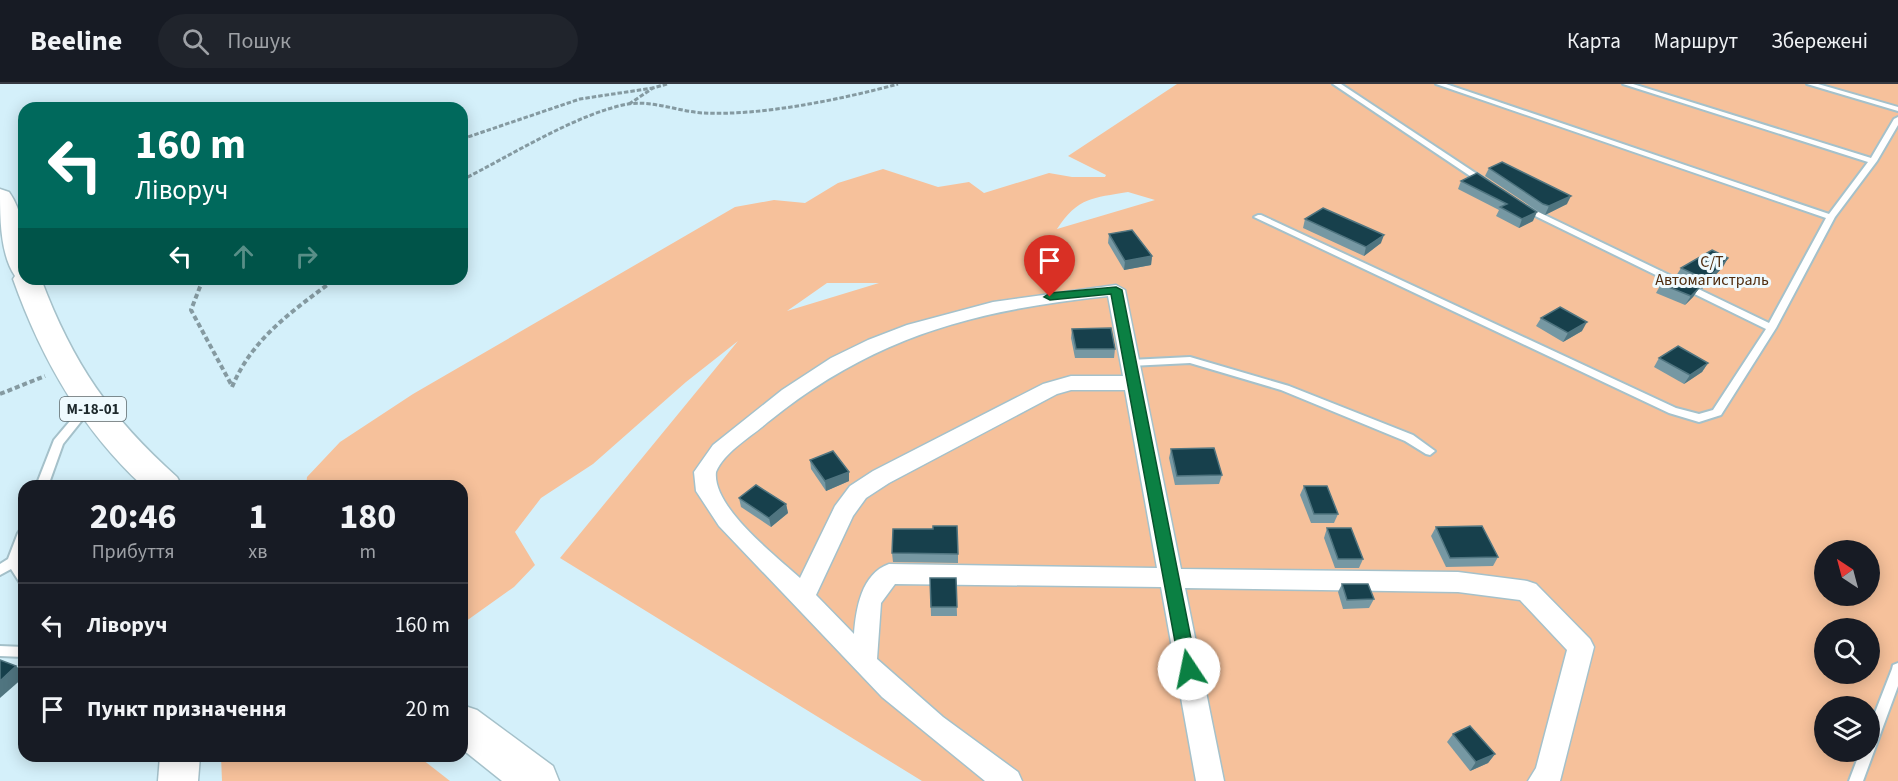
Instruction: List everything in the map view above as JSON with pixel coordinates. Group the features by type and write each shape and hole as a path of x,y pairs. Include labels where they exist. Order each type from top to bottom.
{"highway":[{"path":"0,197 18,252"},
{"name":"М-18-01","path":"29,285 40,318 90,404 120,444 159,480"},
{"path":"468,729 537,781"}],"street":[{"path":"1008,781 976,759 890,688 738,531 710,498 704,481 706,466 739,434 804,384 850,358 935,321 1032,299 1116,290 1210,781"},
{"path":"803,597 843,512 858,492 1050,389 1071,383 1132,373"},
{"path":"864,661 869,601 889,574 1458,582 1527,591 1581,647 1548,776 1542,781"},
{"path":"178,781 180,762"}],"lane":[{"path":"1336,84 1495,189"},
{"path":"1439,84 1831,217"},
{"path":"1626,84 1873,160"},
{"path":"1810,84 1898,109"},
{"path":"1258,217 1673,411 1698,418 1717,413 1770,328 1831,217 1873,160 1898,119"},
{"path":"1515,203 1535,216 1770,328"},
{"path":"1132,373 1190,360 1285,388 1408,438 1431,451"},
{"path":"44,480 57,443 90,404"},
{"path":"0,570 13,562 18,549"},
{"path":"13,562 18,570"},
{"path":"0,651 18,652"},
{"path":"1880,718 1897,675"},
{"path":"1856,781 1863,762"}],"path":[{"path":"468,137 544,109 631,89 653,88 667,84"},
{"path":"468,177 591,115 629,105 652,105 704,113 744,112 857,95 898,84"},
{"path":"629,105 653,88"},
{"path":"201,285 191,310 232,387 239,366 262,334 327,285"},
{"path":"0,394 68,366"}],"green space":[{"name":"С/Т Автомагистраль","path":"1177,84 1898,84 1898,781 922,781 560,558 738,341 686,382 593,464 541,498 515,532 535,565 514,587 468,620 468,480 307,480 340,442 413,394 735,207 774,200 805,203 838,183 883,169 938,187 969,182 984,193 1049,173 1072,177 1105,177 1106,175 1068,156","holes":["1128,192 1155,200 1057,229 1079,205 1096,198","827,283 879,283 787,311"]},
{"path":"221,762 426,762 450,781 222,781"}],"building":[{"path":"1502,162 1571,196 1549,206 1543,204 1489,168"},
{"path":"1477,173 1537,212 1522,219 1500,207 1507,204 1461,181"},
{"path":"1323,208 1384,235 1366,247 1305,219"},
{"path":"1132,230 1152,256 1125,261 1109,234"},
{"path":"1712,250 1728,258 1707,280 1681,268"},
{"path":"1670,275 1699,288 1691,296 1661,284"},
{"path":"1560,307 1587,322 1568,333 1541,318"},
{"path":"1111,328 1115,349 1076,349 1072,329"},
{"path":"1678,346 1708,363 1690,375 1659,358"},
{"path":"1214,448 1222,475 1177,476 1171,449"},
{"path":"833,451 849,472 825,481 810,460"},
{"path":"756,485 786,504 769,518 739,498"},
{"path":"1304,486 1327,486 1338,514 1314,514"},
{"path":"933,526 957,526 958,554 892,553 893,529 933,529"},
{"path":"1482,526 1498,557 1450,558 1436,527"},
{"path":"1327,528 1351,528 1363,559 1338,559"},
{"path":"930,578 956,578 957,607 931,607"},
{"path":"1342,584 1368,584 1374,599 1347,600"},
{"path":"0,660 16,666 0,681"},
{"path":"1470,726 1495,754 1476,762 1453,734"}],"route":[{"path":"1050,297 1116,290 1189,669"}]}
